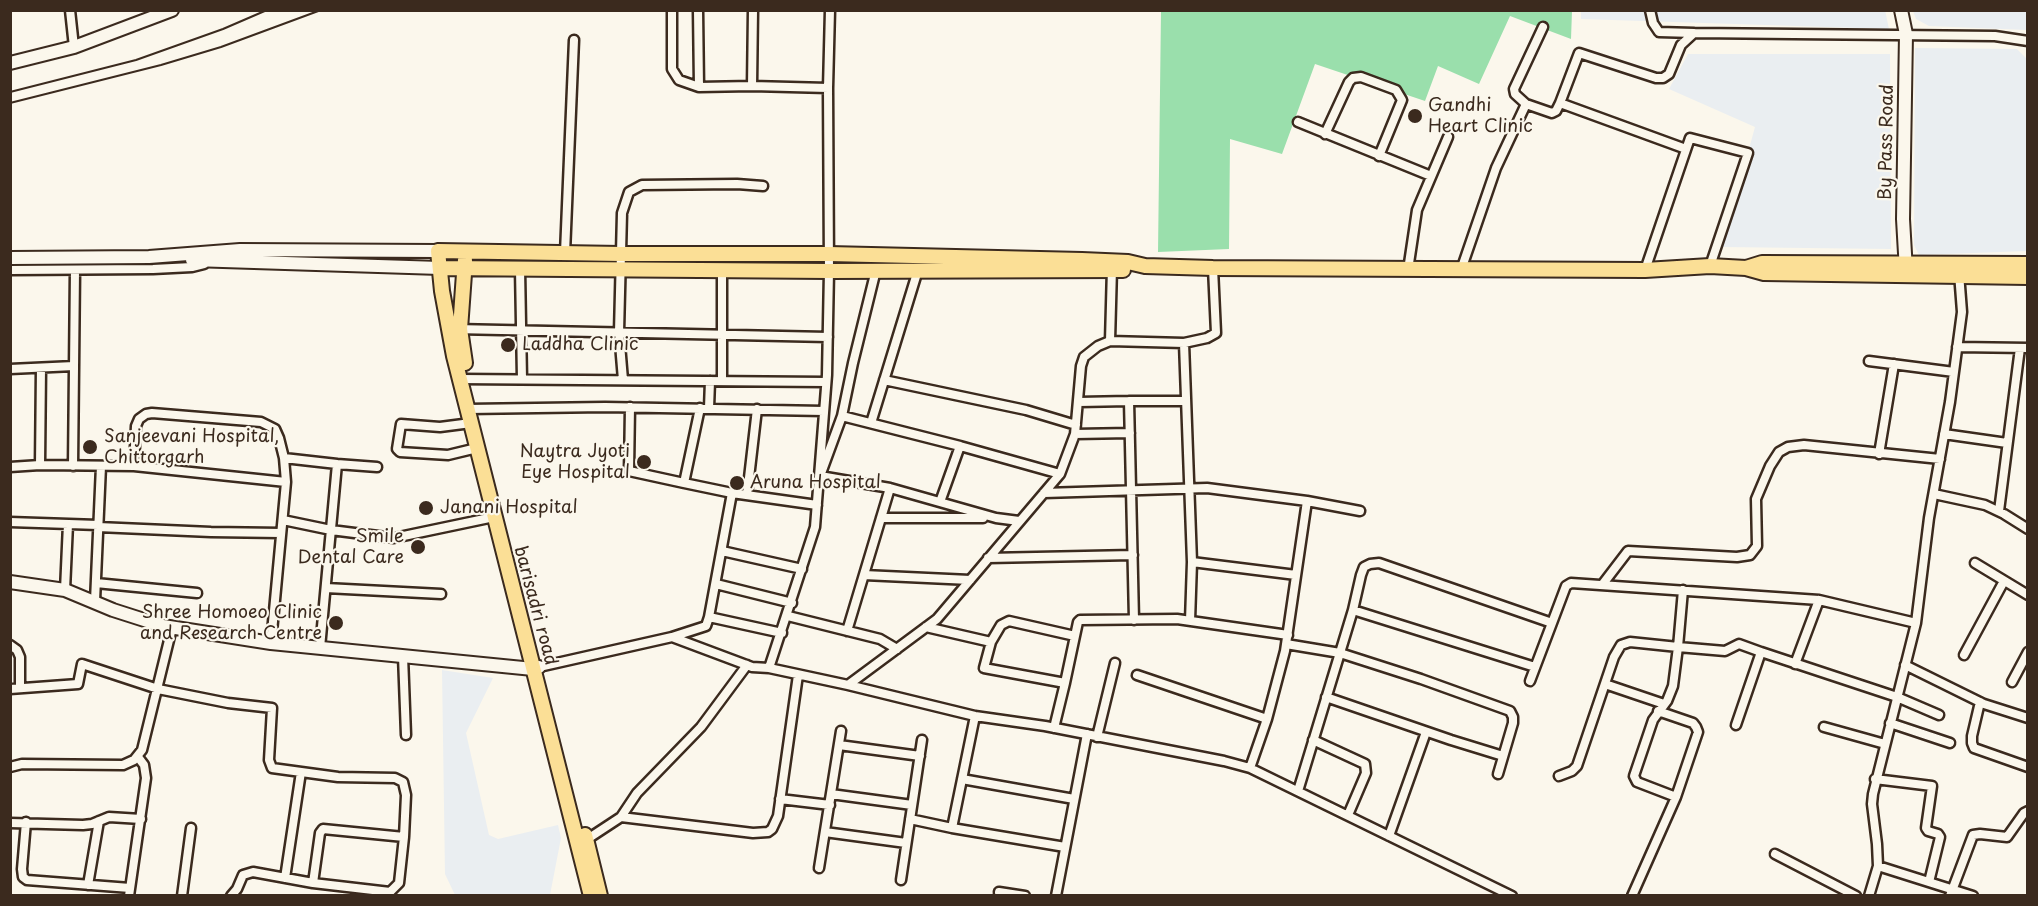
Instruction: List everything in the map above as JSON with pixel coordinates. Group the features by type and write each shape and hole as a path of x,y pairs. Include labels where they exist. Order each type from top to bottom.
{"main road":[{"path":"438,251 829,254 1138,268 1145,266 1408,270 1645,270 1710,266 1746,268 1764,273 1906,269 1959,270 2028,277"},
{"name":"barisadri road","path":"438,251 497,522"},
{"path":"455,328 465,268 465,251"},
{"path":"1959,270 2028,264"},
{"path":"440,268 829,271 1112,266"},
{"name":"barisadri road","path":"455,328 462,349 464,378"},
{"name":"barisadri road","path":"471,408 471,423 477,448 587,859"},
{"name":"barisadri road","path":"536,668 586,840 587,859"},
{"path":"587,859 591,896"},
{"path":"587,859 600,896"}],"street":[{"path":"70,10 74,47"},
{"path":"10,63 74,47 172,10"},
{"path":"672,10 672,69 679,80 699,87 828,88"},
{"path":"699,10 699,87"},
{"path":"752,86 753,10"},
{"path":"770,668 815,527 818,505 828,337 830,10"},
{"path":"1650,10 1659,32 1995,36 2028,41"},
{"name":"By Pass Road","path":"1901,10 1906,34 1903,219 1906,269"},
{"path":"1542,27 1514,89 1515,94 1526,104 1552,113 1560,104 1579,53 1656,78 1663,78 1669,74 1681,45 1694,33"},
{"path":"566,253 574,40"},
{"path":"1325,134 1348,81 1361,77 1396,90 1401,97 1400,106 1379,156"},
{"path":"1461,270 1496,168 1526,104"},
{"path":"1560,104 1686,149"},
{"path":"1298,122 1431,177"},
{"path":"1408,270 1417,210 1448,137"},
{"path":"1645,270 1690,138 1748,153 1710,266"},
{"path":"624,380 619,332 622,213 626,197 642,185 763,186"},
{"path":"10,250 174,250 194,254"},
{"path":"10,258 149,256 240,250 438,251"},
{"path":"294,250 295,263"},
{"path":"149,256 210,261 440,268"},
{"path":"10,270 153,270 192,267 210,261"},
{"path":"1110,341 1112,266"},
{"path":"520,268 522,380"},
{"path":"848,685 937,619 1060,474 1076,430 1081,366 1084,357 1098,345 1110,341 1184,343 1207,338 1216,333 1213,268"},
{"path":"73,466 75,270"},
{"path":"722,270 722,381"},
{"path":"820,476 842,416 876,270"},
{"path":"871,423 918,270"},
{"path":"1869,896 1878,866 1872,804 1875,779 1916,622 1962,312 1959,270"},
{"path":"455,328 828,337"},
{"path":"1184,343 1192,562 1190,621"},
{"path":"1957,347 2024,348 2007,443 1999,511"},
{"path":"1869,361 1954,372"},
{"path":"1879,454 1894,364"},
{"path":"10,369 74,366"},
{"path":"40,465 42,368"},
{"path":"464,378 826,382"},
{"path":"884,380 1026,410 1076,430 1130,433"},
{"path":"684,483 710,381"},
{"path":"1129,401 1134,620"},
{"path":"1079,402 1186,401"},
{"path":"471,408 630,407 824,411"},
{"path":"630,407 629,471 732,493 818,505"},
{"path":"747,495 757,410"},
{"path":"134,466 136,426 142,417 152,413 261,422 275,429 284,458 286,482 271,643"},
{"path":"842,416 1060,474"},
{"path":"471,423 440,427 400,424 397,449 400,452 448,455 477,448"},
{"path":"1944,434 2007,443"},
{"path":"1602,585 1628,551 1737,557 1750,555 1757,546 1756,499 1770,466 1779,452 1788,447 1804,445 1940,459"},
{"path":"940,502 960,446"},
{"path":"284,458 377,467"},
{"path":"320,648 338,464"},
{"path":"10,468 40,465 134,466 286,482"},
{"path":"95,601 101,466"},
{"path":"820,476 890,488 996,518"},
{"path":"847,631 890,488"},
{"path":"1044,493 1207,488 1307,501 1360,511"},
{"path":"10,582 64,590 113,610 172,627 271,643 536,668 672,637 706,626 732,493"},
{"path":"1934,494 1985,505 2028,529"},
{"path":"1250,768 1267,719 1287,639 1307,501"},
{"path":"881,518 996,518 1019,521"},
{"path":"282,520 331,530 394,538 497,522"},
{"path":"10,522 211,532 281,533"},
{"path":"64,590 68,524"},
{"path":"722,551 802,569"},
{"path":"988,558 1133,555"},
{"path":"1192,562 1296,575"},
{"path":"1298,791 1364,567 1375,563 1552,623"},
{"path":"1975,563 2028,596"},
{"path":"864,575 970,580"},
{"path":"1964,655 2004,581"},
{"path":"96,583 197,593"},
{"path":"716,584 792,603"},
{"path":"1530,681 1567,584 1819,600 1916,622"},
{"path":"326,588 441,594"},
{"path":"1676,797 1637,782 1634,779 1634,771 1661,707 1673,686 1683,590"},
{"path":"1795,664 1819,600"},
{"path":"1353,610 1535,667"},
{"path":"788,616 880,639 897,648"},
{"path":"709,617 782,633"},
{"path":"1054,728 1080,620 1177,619 1287,639 1340,653 1431,682 1510,711 1513,723 1498,774"},
{"path":"1065,683 984,669 992,642 1001,625 1009,621 1075,636"},
{"path":"10,767 22,764 123,765 138,756 142,750 172,627"},
{"path":"926,627 992,642"},
{"path":"672,637 747,665 848,685 975,716 1087,734 1250,768 1512,896"},
{"path":"1559,776 1572,771 1577,766 1614,657 1622,645 1630,642 1725,651 1739,644 1897,697 1939,715"},
{"path":"10,645 17,650 20,657 20,687"},
{"path":"1736,725 1761,652"},
{"path":"2012,682 2028,652"},
{"path":"403,656 406,735"},
{"path":"1097,736 1115,663"},
{"path":"10,689 78,684 82,664 158,689 228,703 272,708 269,764 275,769 338,777 400,780 406,787 399,883 390,892 248,872 239,880 237,889 231,896"},
{"path":"1905,664 1980,702 2028,718"},
{"path":"586,840 621,817 646,783 708,719 747,665"},
{"path":"621,817 760,833 768,832 776,824 798,675"},
{"path":"1137,675 1267,719"},
{"path":"1605,684 1661,707 1692,723 1698,732 1676,797 1632,896"},
{"path":"1326,697 1503,756"},
{"path":"1980,702 1972,736 1974,748 2028,767"},
{"path":"952,828 975,716"},
{"path":"1890,723 1950,743"},
{"path":"1824,727 1885,744"},
{"path":"819,868 841,731"},
{"path":"1389,836 1426,732"},
{"path":"1056,896 1087,734"},
{"path":"901,880 922,740"},
{"path":"1314,740 1365,764 1366,773 1348,815"},
{"path":"839,745 920,756"},
{"path":"26,822 23,877 34,882 88,885 129,892 146,777 144,765 138,756"},
{"path":"285,878 301,772"},
{"path":"962,779 1074,799"},
{"path":"1875,779 1932,786 1926,828 1940,837 1929,882"},
{"path":"831,794 912,805"},
{"path":"780,799 830,805"},
{"path":"1951,892 1973,835 2007,837 2024,813 2028,811"},
{"path":"10,822 82,825 109,817 141,819"},
{"path":"910,819 1065,847"},
{"path":"88,885 99,821"},
{"path":"182,896 191,828"},
{"path":"314,883 320,833 323,830 404,837"},
{"path":"825,831 906,843"},
{"path":"1775,854 1856,896"},
{"path":"1878,866 1929,882 1951,892 1973,896"},
{"path":"999,892 1025,896"}],"shaded area":[{"path":"1581,10 1885,10 1889,29 1581,19"},
{"path":"1913,11 2027,11 2027,30 1929,26 1916,19"},
{"path":"1915,48 2017,49 2027,59 2027,251 1919,255 1914,245"},
{"path":"1688,54 1890,54 1891,249 1722,247 1755,127 1669,89"},
{"path":"442,670 493,678 466,733 489,835 498,839 558,825 561,838 550,895 455,895 445,874"}],"green space":[{"path":"1161,11 1572,11 1571,39 1510,16 1479,84 1438,66 1425,101 1315,64 1282,154 1230,139 1229,249 1158,252"}],"railway":[{"path":"10,92 136,60 223,29 267,10"},
{"path":"10,103 161,65 221,47 321,10"}],"place":[{"name":"Gandhi Heart Clinic","path":"1415,116"},
{"name":"Laddha Clinic","path":"508,345"},
{"name":"Sanjeevani Hospital, Chittorgarh","path":"90,447"},
{"name":"Naytra Jyoti Eye Hospital","path":"644,462"},
{"name":"Aruna Hospital","path":"737,483"},
{"name":"Janani Hospital","path":"426,508"},
{"name":"Smile Dental Care","path":"418,547"},
{"name":"Shree Homoeo Clinic and Research Centre","path":"336,623"}]}
